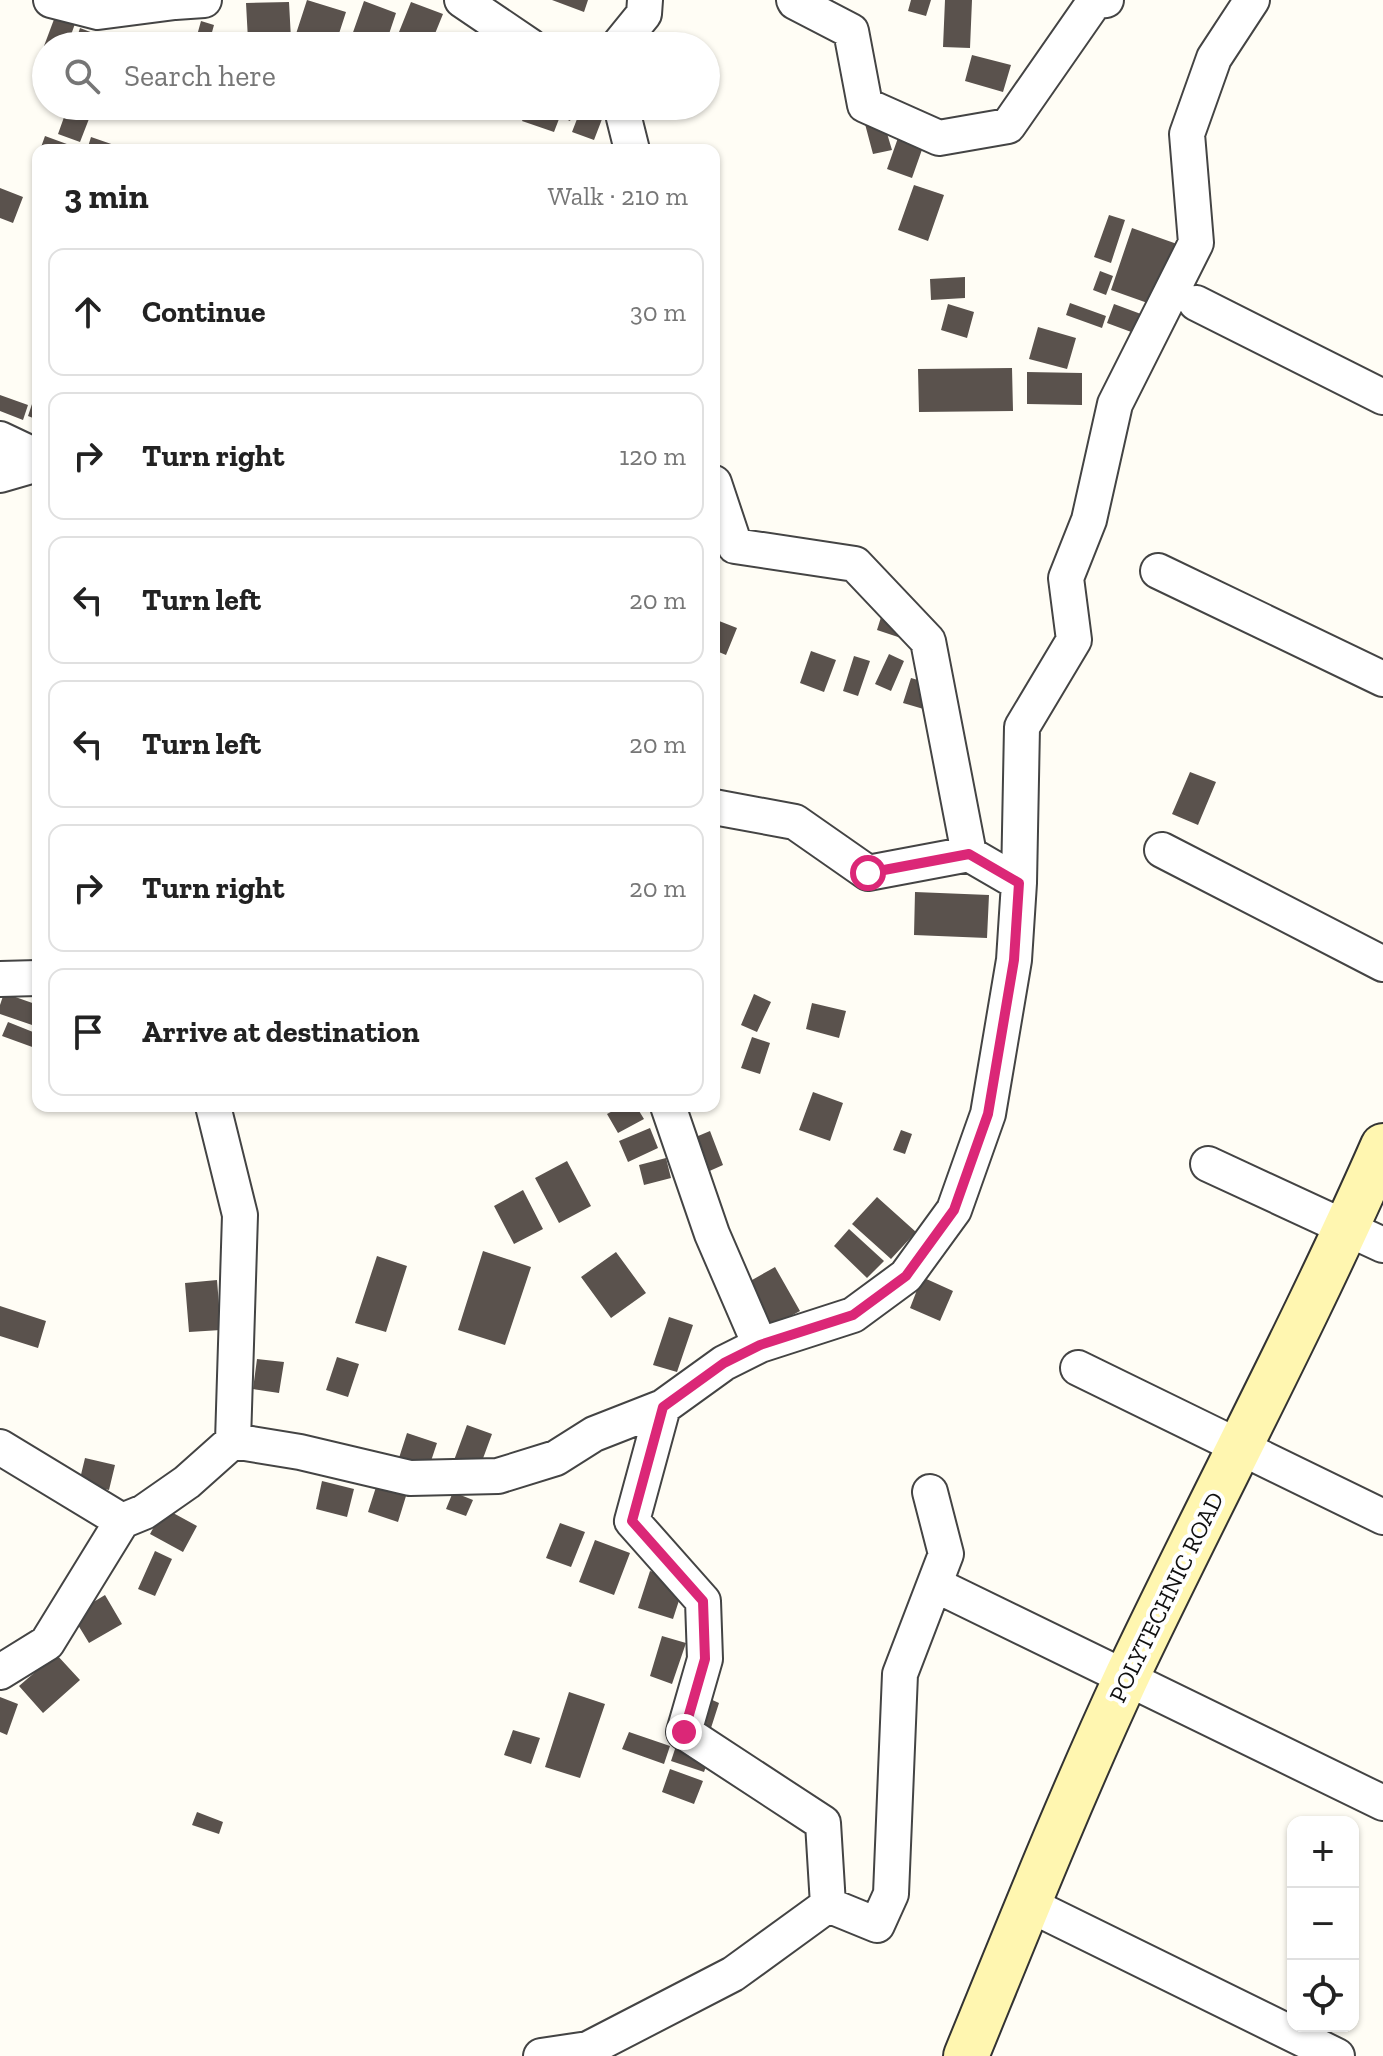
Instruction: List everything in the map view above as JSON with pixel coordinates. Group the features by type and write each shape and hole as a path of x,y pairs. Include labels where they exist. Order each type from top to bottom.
{"street":[{"path":"51,0 98,12 204,0"},
{"path":"462,0 509,32"},
{"path":"629,32 644,14 645,0"},
{"path":"794,0 851,31 865,105 939,138 1008,126 1095,1 1106,0"},
{"path":"233,1441 300,1452 410,1478 498,1476 556,1458 594,1434 663,1407 724,1363 760,1345 853,1315 906,1276 954,1210 988,1114 1014,960 1022,727 1074,640 1066,578 1089,520 1115,404 1196,243 1187,134 1214,58 1252,0"},
{"path":"624,120 630,144"},
{"path":"1196,303 1383,397"},
{"path":"0,439 32,454"},
{"path":"0,475 32,466"},
{"path":"720,501 735,546 855,564 928,641 969,854"},
{"path":"1158,571 1383,679"},
{"path":"720,808 795,822 868,873 969,854 1019,883"},
{"path":"1162,850 1383,964"},
{"path":"0,979 32,978"},
{"path":"0,1672 47,1643 122,1521 144,1512 177,1489 233,1441 240,1215 214,1112"},
{"path":"670,1112 712,1234 760,1345"},
{"name":"POLYTECHNIC ROAD","path":"966,2056 1126,1678 1239,1446 1365,1237 1383,1146"},
{"path":"1208,1164 1365,1237"},
{"path":"1078,1368 1383,1517"},
{"path":"663,1407 632,1521 703,1601 705,1659 684,1732 823,1823 828,1905"},
{"path":"0,1447 122,1521"},
{"path":"828,1905 877,1925 891,1894 900,1674 946,1554 930,1492"},
{"path":"948,1591 1383,1803"},
{"path":"1028,1904 1337,2056"},
{"path":"541,2056 588,2049 733,1974 828,1905"}],"building":[{"path":"307,0 346,12 340,32 297,32"},
{"path":"552,0 588,0 584,12"},
{"path":"911,0 931,0 926,16 908,11"},
{"path":"945,0 972,0 970,48 943,47"},
{"path":"364,1 396,13 390,32 353,32"},
{"path":"289,2 291,32 248,32 246,3"},
{"path":"411,2 443,14 436,32 399,32"},
{"path":"56,14 76,21 72,32 49,32"},
{"path":"201,21 214,25 212,32 198,32"},
{"path":"972,55 1011,65 1003,92 965,81"},
{"path":"63,120 89,120 80,142 58,134"},
{"path":"522,120 559,120 554,132"},
{"path":"577,120 602,120 594,140 572,132"},
{"path":"883,120 892,150 873,154 865,124"},
{"path":"899,135 924,144 912,178 887,169"},
{"path":"45,136 67,144 42,144"},
{"path":"91,137 111,144 89,144"},
{"path":"914,185 944,195 928,241 898,230"},
{"path":"0,188 23,197 13,223 0,218"},
{"path":"1109,215 1125,220 1111,263 1094,257"},
{"path":"1132,228 1177,244 1156,306 1111,290"},
{"path":"1100,271 1113,276 1106,295 1093,290"},
{"path":"965,277 965,298 931,300 930,279"},
{"path":"1070,303 1106,316 1102,328 1066,315"},
{"path":"948,304 974,312 967,338 941,330"},
{"path":"1114,304 1149,317 1142,336 1107,323"},
{"path":"1038,327 1076,338 1067,369 1029,359"},
{"path":"1012,368 1013,411 919,412 918,369"},
{"path":"1027,372 1082,373 1082,405 1027,404"},
{"path":"0,395 28,405 23,420 0,411"},
{"path":"882,614 906,623 901,638 877,630"},
{"path":"720,621 737,628 726,655 720,652"},
{"path":"811,651 836,660 824,692 800,683"},
{"path":"889,654 904,661 891,691 875,684"},
{"path":"854,656 870,661 858,696 843,691"},
{"path":"911,678 935,685 927,710 903,703"},
{"path":"1190,772 1216,782 1198,825 1172,814"},
{"path":"915,892 989,895 987,938 914,935"},
{"path":"4,993 32,1003 32,1025 0,1014"},
{"path":"754,994 771,1002 757,1032 741,1025"},
{"path":"812,1003 846,1011 839,1038 806,1029"},
{"path":"8,1022 32,1032 32,1047 2,1036"},
{"path":"752,1037 770,1043 760,1074 741,1068"},
{"path":"813,1092 843,1103 830,1141 799,1130"},
{"path":"640,1112 644,1119 618,1133 607,1114"},
{"path":"650,1128 658,1148 628,1162 619,1141"},
{"path":"901,1130 912,1134 905,1154 893,1150"},
{"path":"710,1131 723,1165 705,1173 691,1139"},
{"path":"666,1158 671,1178 644,1185 639,1165"},
{"path":"567,1161 591,1206 559,1223 535,1178"},
{"path":"523,1190 543,1229 514,1244 494,1206"},
{"path":"877,1197 916,1232 891,1259 852,1224"},
{"path":"849,1229 884,1261 867,1278 834,1246"},
{"path":"483,1251 531,1267 505,1345 458,1330"},
{"path":"616,1252 646,1293 611,1318 581,1277"},
{"path":"377,1256 407,1266 386,1332 355,1323"},
{"path":"775,1267 800,1311 769,1328 745,1284"},
{"path":"922,1277 953,1291 940,1321 910,1308"},
{"path":"217,1280 221,1330 189,1332 185,1283"},
{"path":"0,1306 46,1321 38,1348 0,1336"},
{"path":"669,1317 693,1325 677,1372 653,1365"},
{"path":"337,1357 359,1364 348,1397 326,1390"},
{"path":"257,1359 284,1362 279,1393 253,1389"},
{"path":"467,1425 492,1434 478,1472 453,1463"},
{"path":"407,1433 437,1443 428,1470 398,1461"},
{"path":"85,1458 115,1465 109,1490 79,1483"},
{"path":"322,1481 354,1489 347,1517 316,1509"},
{"path":"376,1487 406,1496 398,1522 368,1512"},
{"path":"453,1492 473,1500 466,1516 446,1509"},
{"path":"164,1508 197,1526 183,1552 150,1534"},
{"path":"560,1523 585,1532 571,1567 546,1558"},
{"path":"595,1540 630,1553 614,1595 579,1582"},
{"path":"155,1551 172,1559 155,1596 138,1589"},
{"path":"650,1571 685,1582 673,1619 638,1608"},
{"path":"105,1595 122,1624 89,1643 72,1615"},
{"path":"662,1636 686,1643 672,1684 650,1676"},
{"path":"56,1654 80,1680 43,1713 19,1686"},
{"path":"569,1692 605,1704 580,1778 545,1767"},
{"path":"0,1697 18,1704 7,1735 0,1732"},
{"path":"708,1698 719,1703 711,1728 699,1724"},
{"path":"513,1730 540,1738 531,1764 504,1755"},
{"path":"629,1732 670,1746 664,1764 622,1749"},
{"path":"676,1746 709,1758 704,1772 671,1761"},
{"path":"670,1769 703,1781 694,1804 662,1792"},
{"path":"197,1812 223,1822 219,1834 192,1825"}],"route":[{"path":"684,1732 705,1659 703,1601 632,1521 663,1407 724,1363 760,1345 853,1315 906,1276 954,1210 988,1114 1014,960 1019,883 969,854 868,873"}]}
